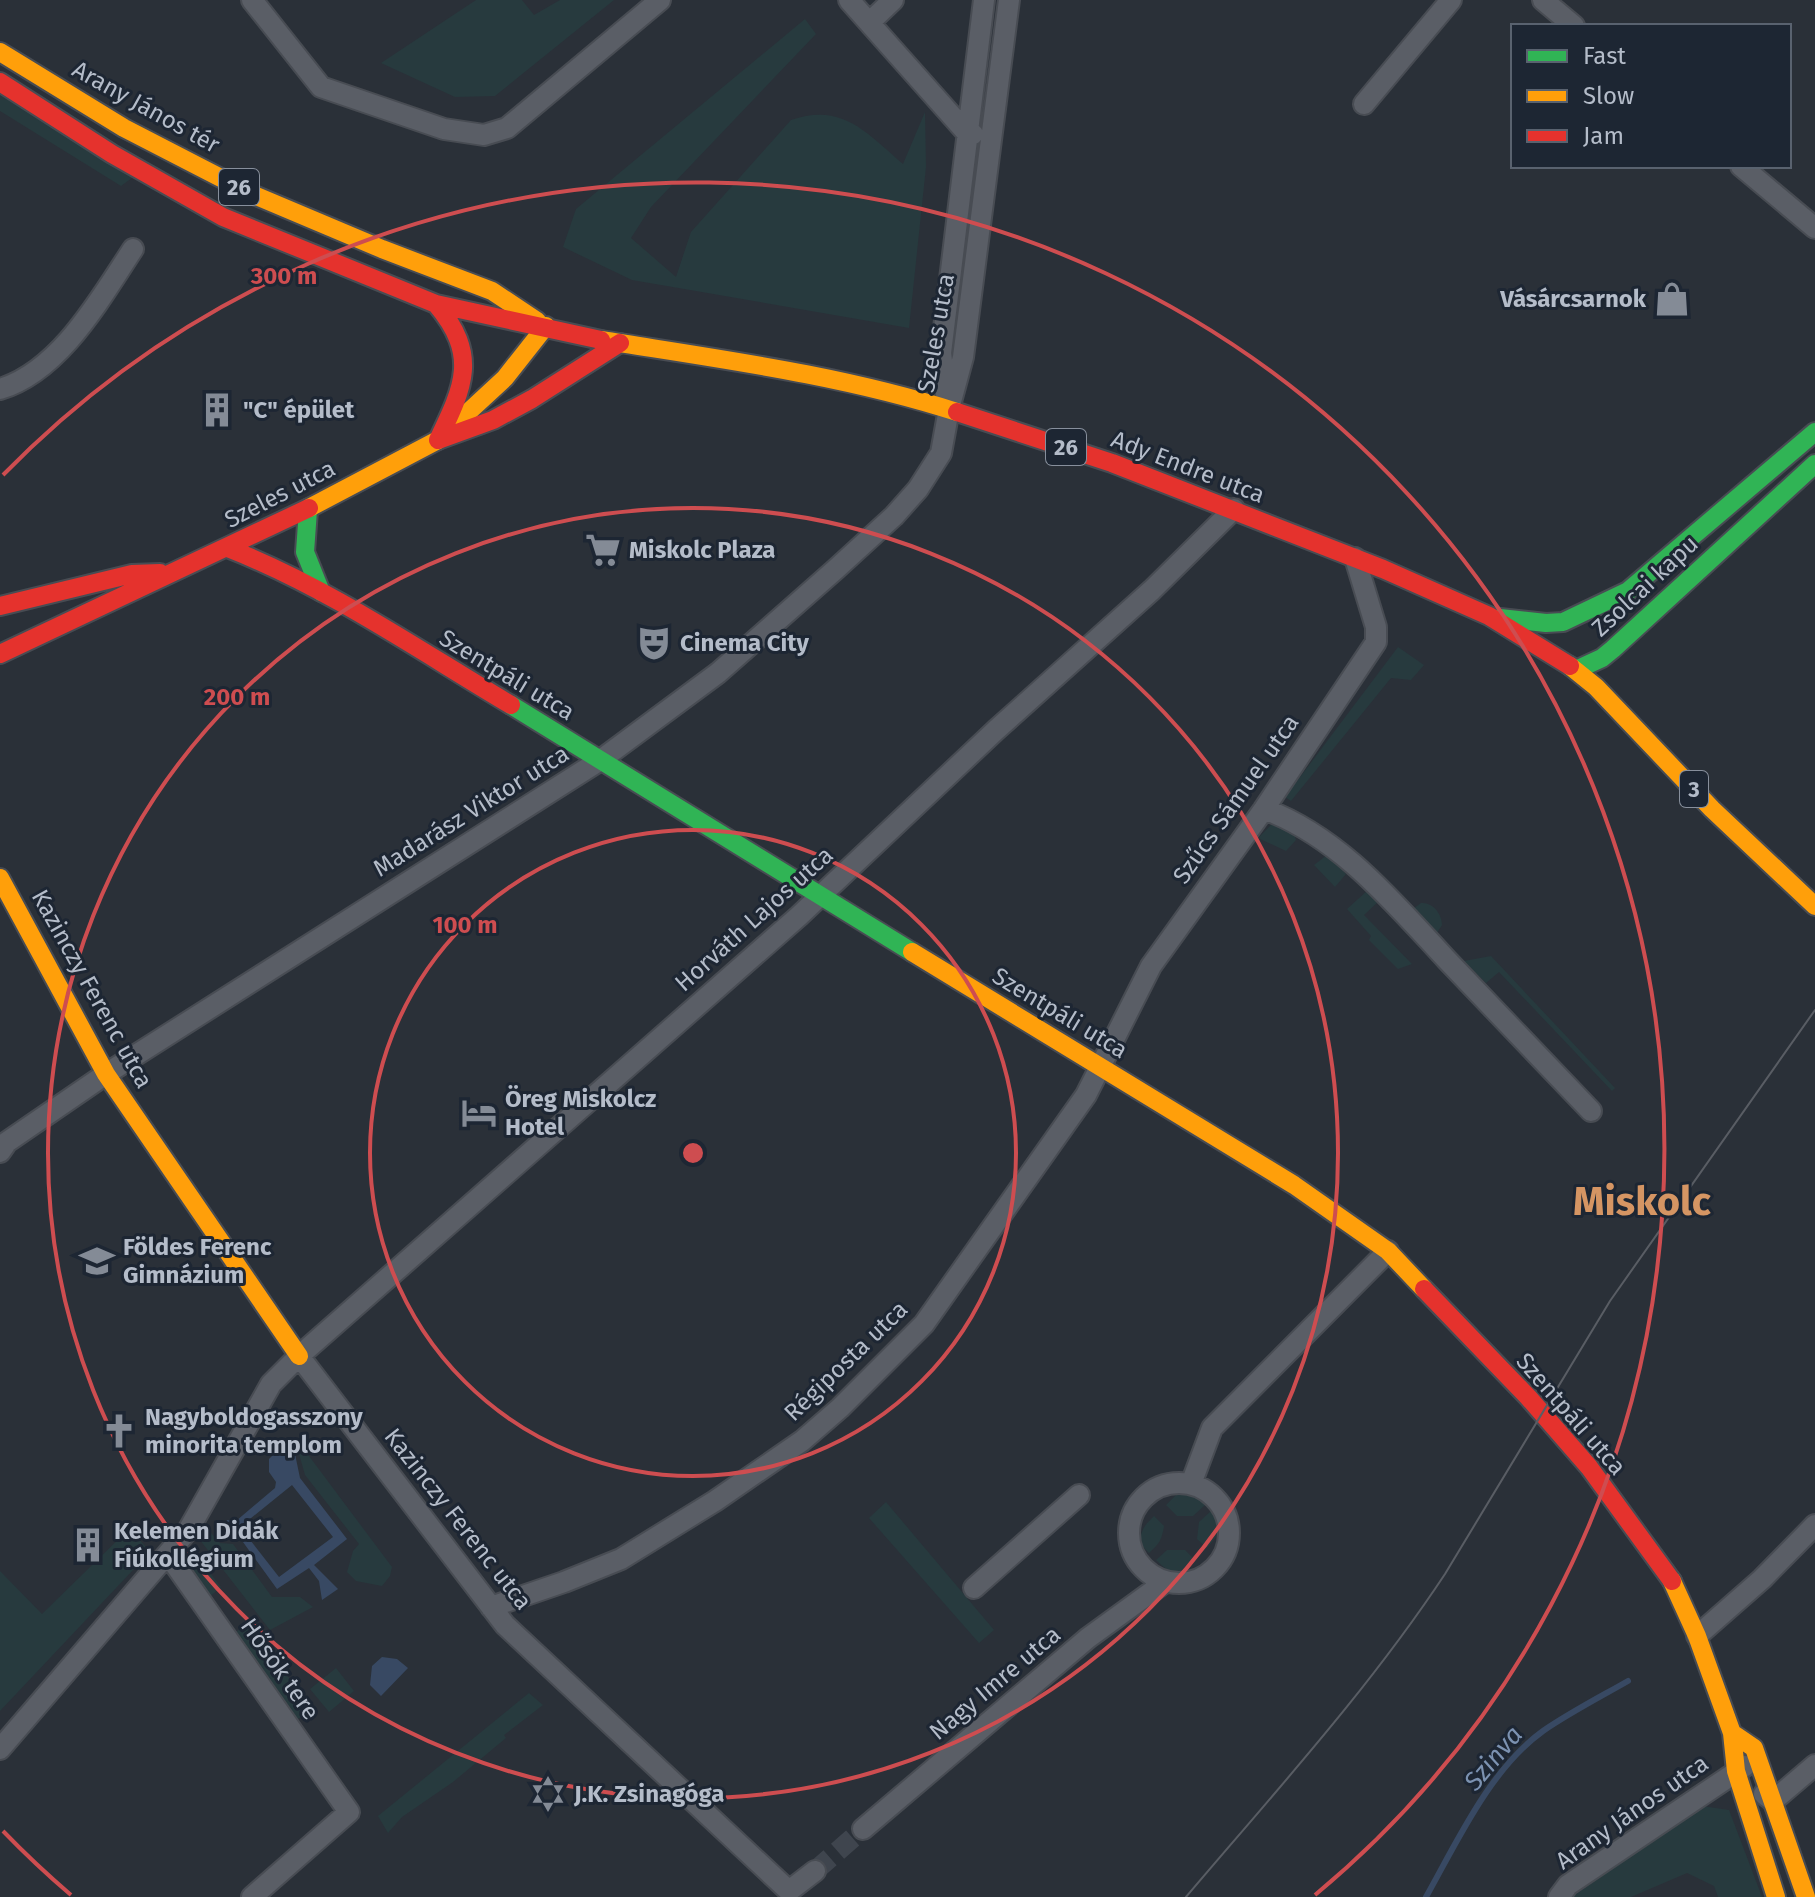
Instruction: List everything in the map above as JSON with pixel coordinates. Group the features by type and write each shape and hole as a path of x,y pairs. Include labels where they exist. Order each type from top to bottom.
{"main road":[{"name":"Arany János tér","path":"0,52 124,128 254,195 492,291 546,326"},
{"name":"26","path":"0,82 112,154 223,217 436,304 620,343"},
{"path":"436,304 453,324 463,351 460,394 438,440"},
{"name":"Szeles utca","path":"0,654 230,549 438,440 505,378 546,326"},
{"path":"438,440 493,420 620,343"},
{"name":"Ady Endre utca","path":"620,343 883,390 949,409 1112,463 1234,509 1489,616 1576,670 1596,687 1724,820 1815,906"},
{"name":"Zsolcai kapu","path":"1576,670 1583,640 1628,591 1815,432"},
{"name":"Zsolcai kapu","path":"1576,670 1613,649 1815,464"},
{"path":"308,510 303,543 309,570 321,592"},
{"name":"Szentpáli utca","path":"230,549 266,563 321,592 602,759 1294,1185 1388,1251 1528,1397 1589,1467 1669,1573 1697,1636 1732,1733"},
{"path":"0,606 132,574 177,573"},
{"path":"1489,616 1546,623 1572,618 1628,591"},
{"name":"Ady Endre utca","path":"1546,623 1562,642 1576,670"},
{"name":"Kazinczy Ferenc utca","path":"0,878 106,1074 299,1356"},
{"path":"1732,1733 1754,1748 1806,1897"},
{"path":"1732,1733 1736,1771 1776,1897"}],"street":[{"path":"252,0 321,87 444,129 484,135 507,128 660,0"},
{"path":"849,0 967,133 992,137"},
{"path":"870,22 893,0"},
{"name":"Szeles utca","path":"949,409 941,353 984,0"},
{"name":"Szeles utca","path":"949,409 963,357 1009,0"},
{"path":"1364,104 1451,0"},
{"path":"1543,0 1572,24"},
{"path":"1743,168 1815,228"},
{"path":"0,389 21,383 53,359 100,299 133,249"},
{"name":"Madarász Viktor utca","path":"0,1152 7,1142 106,1074 602,759 718,673 894,516 918,489 941,453 949,409"},
{"name":"Horváth Lajos utca","path":"0,1749 169,1556 189,1529 271,1384 799,916 996,730 1152,590 1234,509"},
{"name":"Szűcs Sámuel utca","path":"1102,1066 1151,966 1264,809 1376,642 1376,627 1355,558"},
{"path":"1264,809 1314,833 1364,873 1591,1111"},
{"name":"Régiposta utca","path":"491,1607 621,1559 715,1501 802,1441 840,1408 924,1324 1086,1095 1102,1066"},
{"path":"1191,1484 1212,1428 1388,1251"},
{"name":"Kazinczy Ferenc utca","path":"299,1356 491,1607 528,1646 789,1891 815,1871"},
{"path":"1174,1483 1191,1484 1216,1499 1229,1524 1229,1539 1225,1554 1206,1576 1193,1582 1165,1582 1151,1576 1140,1566 1132,1553 1129,1524 1145,1496 1159,1487 1174,1483"},
{"path":"974,1588 1079,1495"},
{"path":"1697,1636 1762,1579 1815,1525"},
{"name":"Hősök tere","path":"169,1556 349,1812 252,1897"},
{"name":"Nagy Imre utca","path":"863,1829 1088,1638 1165,1582"},
{"name":"Arany János utca","path":"1559,1897 1568,1885 1758,1757"},
{"path":"1736,1771 1773,1801 1815,1765"}],"green space":[{"path":"476,0 522,0 534,15 560,0 614,0 495,96 455,97 381,63"},
{"path":"805,19 816,34 651,207 631,238 676,277 691,232 791,120 809,115 839,118 865,132 903,164 925,112 926,167 909,328 632,280 563,247 576,209"},
{"path":"0,93 140,172 121,186 0,111"},
{"path":"1398,647 1424,665 1411,680 1391,678 1291,801 1285,797"},
{"path":"1273,823 1295,836 1296,840 1286,851 1258,838"},
{"path":"1327,855 1346,874 1335,887 1314,865"},
{"path":"1368,890 1380,900 1364,915 1412,964 1398,969 1369,940 1371,936 1347,909"},
{"path":"1421,903 1429,904 1439,913 1442,925 1437,933 1413,909"},
{"path":"1491,956 1615,1088 1612,1091 1499,972 1486,983 1464,961"},
{"path":"305,1445 309,1456 392,1567 390,1576 382,1586 356,1581 347,1572 353,1551 359,1544 305,1475 297,1447"},
{"path":"1186,1491 1196,1495 1205,1505 1193,1516 1177,1516 1166,1505 1177,1494"},
{"path":"886,1502 994,1630 979,1643 869,1518"},
{"path":"1211,1511 1221,1521 1222,1530 1207,1548 1197,1539 1199,1522"},
{"path":"1154,1516 1164,1526 1160,1541 1149,1553 1140,1544 1140,1539"},
{"path":"130,1528 150,1552 0,1711 0,1571 42,1614"},
{"path":"211,1533 220,1543 233,1544 272,1597 300,1597 313,1607 270,1630 200,1540"},
{"path":"187,1543 221,1587 207,1599 179,1557"},
{"path":"1167,1550 1185,1550 1195,1560 1180,1571 1171,1571 1156,1560"},
{"path":"247,1622 312,1709 294,1722 234,1634"},
{"path":"336,1668 354,1691 329,1712 310,1689"},
{"path":"529,1693 543,1705 504,1735 506,1738 453,1782 402,1817 388,1833 378,1816"},
{"path":"1702,1806 1729,1810 1762,1897 1718,1897 1714,1886 1687,1873 1631,1897 1572,1897"}],"water":[{"path":"283,1449 295,1454 300,1478 347,1539 314,1565 338,1589 322,1600 319,1581 309,1568 277,1589 235,1531 225,1526 227,1520 236,1521 275,1488 276,1482 269,1472 269,1459","holes":["292,1485 333,1537 279,1577 240,1527"]},
{"path":"382,1657 397,1659 408,1668 381,1696 370,1685 372,1666"}],"waterway":[{"name":"Szinva","path":"1426,1897 1476,1808 1507,1765 1543,1731 1628,1681"}],"tunnel":[{"path":"815,1871 863,1829"}],"tram line":[{"path":"1186,1897 1320,1739 1416,1617 1610,1301 1815,1010"}],"traffic: fast":[{"path":"1500,618 1563,622 1628,591 1815,432"},
{"path":"1576,670 1613,649 1815,464"},
{"path":"308,510 305,552 321,592"},
{"path":"511,705 912,952"}],"traffic: slow":[{"path":"0,52 124,128 254,195 492,291 537,321"},
{"path":"309,508 438,440 505,378 546,326"},
{"path":"601,340 825,378 957,412"},
{"path":"1570,666 1596,687 1712,809 1815,906"},
{"path":"0,878 106,1074 299,1356"},
{"path":"912,952 1294,1185 1388,1251 1424,1289"},
{"path":"1672,1581 1697,1636 1732,1733 1736,1771 1776,1897"},
{"path":"1732,1733 1754,1748 1806,1897"}],"traffic: jam":[{"path":"0,82 112,154 223,217 436,304 601,340"},
{"path":"436,304 458,339 463,371 455,403 438,440"},
{"path":"438,440 493,420 620,343"},
{"path":"957,412 1112,463 1383,569 1489,616 1570,666"},
{"path":"0,654 309,508"},
{"path":"230,549 338,601 511,705"},
{"path":"0,606 132,574 160,573"},
{"path":"1424,1289 1528,1397 1589,1467 1672,1581"}],"place":[{"name":"Vásárcsarnok","path":"1672,299"},
{"name":"\"C\" épület","path":"217,410"},
{"name":"Miskolc Plaza","path":"603,550"},
{"name":"Cinema City","path":"654,643"},
{"name":"Öreg Miskolcz Hotel","path":"479,1113"},
{"name":"Földes Ferenc Gimnázium","path":"97,1261"},
{"name":"Nagyboldogasszony minorita templom","path":"119,1431"},
{"name":"Kelemen Didák Fiúkollégium","path":"88,1545"},
{"name":"J.K. Zsinagóga","path":"548,1794"}],"district":[{"name":"Miskolc","path":"1642,1201"}]}
